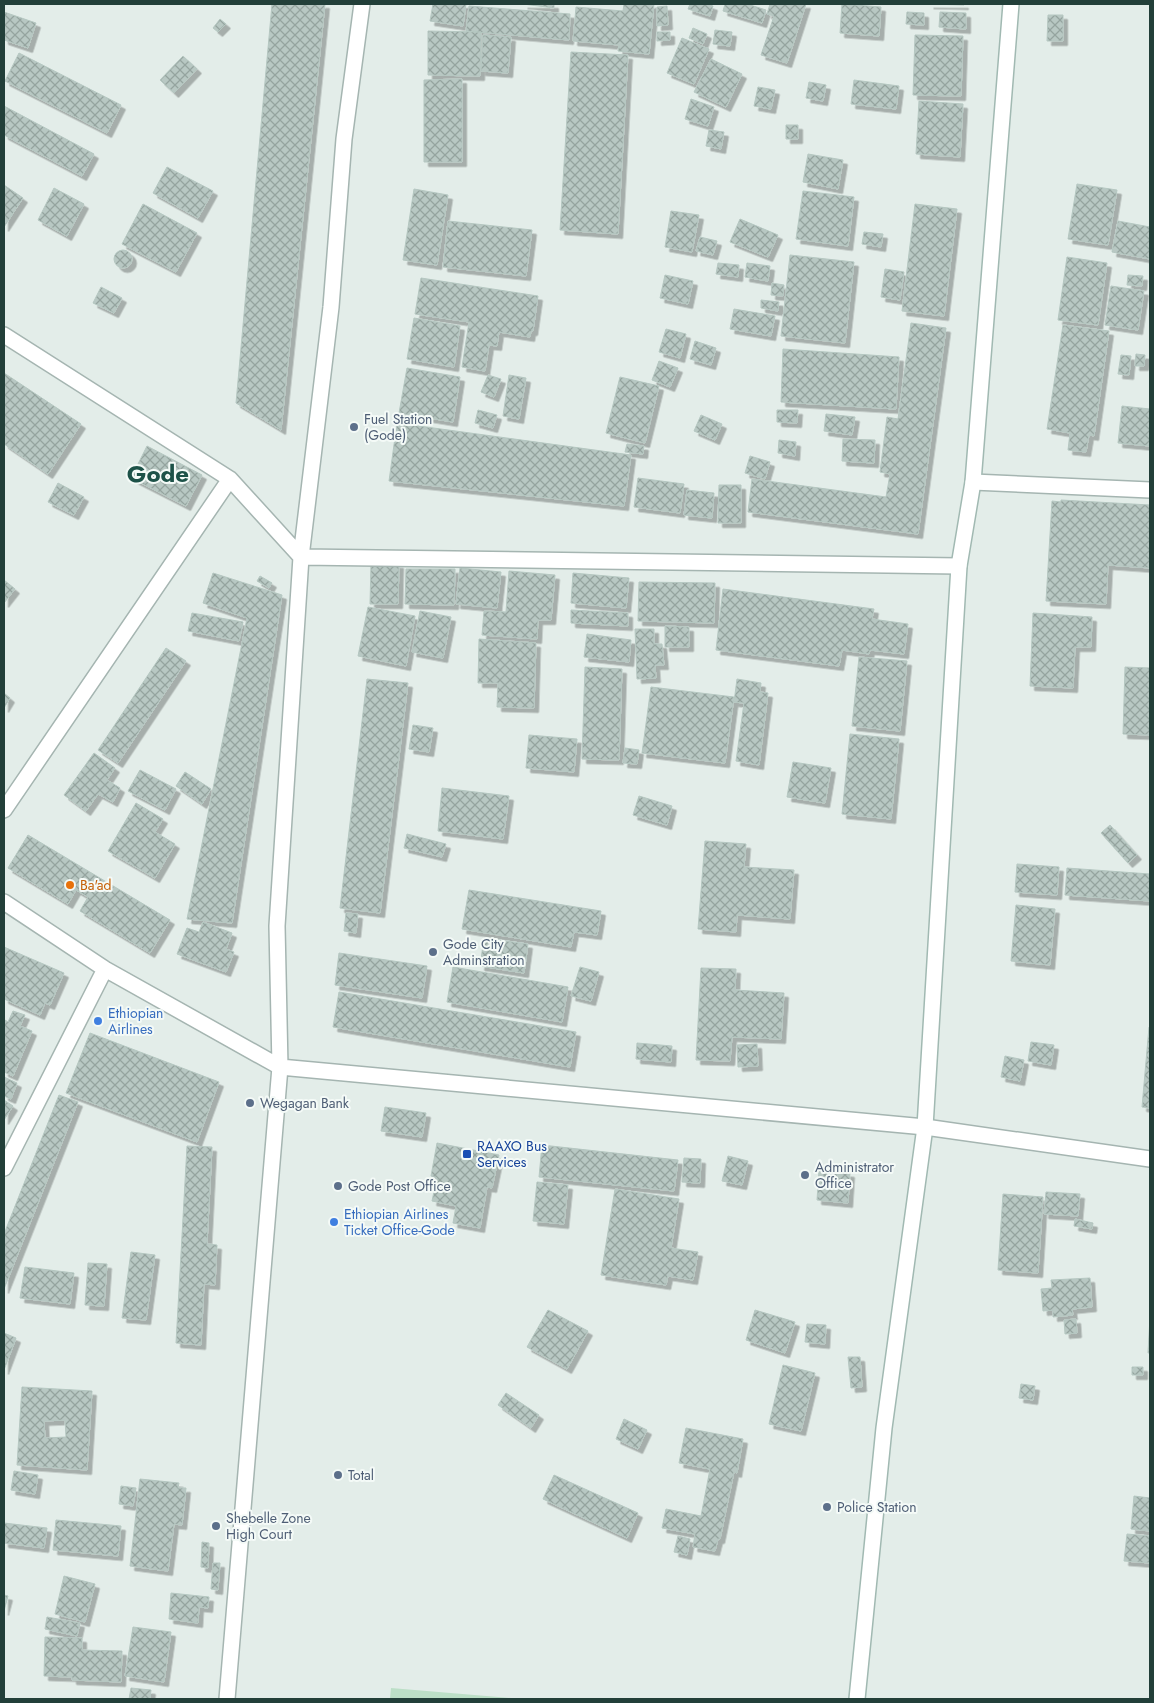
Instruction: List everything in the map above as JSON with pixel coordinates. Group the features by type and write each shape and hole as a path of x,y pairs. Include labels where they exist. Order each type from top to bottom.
{"street":[{"path":"227,1699 280,1067 278,926 301,557 331,307 344,139 362,4"},
{"path":"857,1699 884,1428 924,1128 959,566 973,482 1011,4"},
{"path":"4,335 230,479 301,557 959,566"},
{"path":"4,810 230,479"},
{"path":"973,482 1150,490"},
{"path":"4,902 105,969 280,1067 924,1128 1150,1159"},
{"path":"4,1168 105,969"}],"green space":[{"path":"391,1688 523,1699 390,1699"}],"building":[{"path":"272,4 325,4 281,430 236,403"},
{"path":"433,4 466,4 463,26 430,21"},
{"path":"523,4 554,4 554,8"},
{"path":"624,4 654,4 649,54 618,51 619,45 573,41 576,7 623,11"},
{"path":"690,4 713,6 710,16 688,9"},
{"path":"725,4 747,4 766,10 762,23 723,11"},
{"path":"770,4 806,4 787,63 761,55 774,16 767,14"},
{"path":"842,4 881,7 879,36 840,33"},
{"path":"929,4 964,4 964,5"},
{"path":"469,6 570,14 569,40 466,31"},
{"path":"667,6 668,25 657,26 657,7"},
{"path":"4,12 36,23 28,48 4,40"},
{"path":"907,12 924,13 924,25 906,24"},
{"path":"940,12 966,13 966,29 939,27"},
{"path":"1048,15 1063,15 1063,41 1047,41"},
{"path":"220,19 226,24 218,32 213,28"},
{"path":"693,28 707,34 703,44 689,38"},
{"path":"715,30 732,32 730,46 713,44"},
{"path":"428,31 481,32 480,76 428,75"},
{"path":"657,32 670,32 670,40 657,41"},
{"path":"483,35 511,37 508,73 481,71"},
{"path":"915,35 963,36 961,96 913,95"},
{"path":"682,38 709,49 694,84 667,73"},
{"path":"571,52 628,55 618,234 560,230"},
{"path":"19,53 121,105 107,133 5,81"},
{"path":"183,56 197,69 174,93 160,80"},
{"path":"711,59 742,74 726,107 694,92"},
{"path":"462,79 462,162 424,162 424,80"},
{"path":"854,80 899,86 896,109 851,104"},
{"path":"809,82 826,85 823,101 806,98"},
{"path":"758,87 775,90 771,109 754,106"},
{"path":"691,99 714,107 708,126 685,119"},
{"path":"919,101 963,104 960,157 916,154"},
{"path":"4,106 94,154 82,176 4,135"},
{"path":"786,125 798,125 798,139 786,139"},
{"path":"709,130 724,132 721,149 706,146"},
{"path":"808,154 843,160 838,189 803,182"},
{"path":"167,167 213,191 198,218 153,193"},
{"path":"1077,184 1117,190 1108,245 1068,239"},
{"path":"4,185 23,198 4,227"},
{"path":"54,188 84,204 67,236 38,220"},
{"path":"414,189 448,195 437,265 403,260"},
{"path":"803,191 854,197 848,246 796,239"},
{"path":"143,204 197,233 176,272 122,244"},
{"path":"915,204 957,209 944,316 902,311"},
{"path":"671,211 699,215 692,252 665,247"},
{"path":"740,219 778,235 768,257 730,242"},
{"path":"448,221 532,230 526,276 443,267"},
{"path":"1118,221 1150,227 1150,259 1112,252"},
{"path":"864,232 883,234 881,247 862,244"},
{"path":"700,237 717,241 713,255 696,251"},
{"path":"123,250 129,253 132,259 129,265 123,268 117,265 114,259 117,253"},
{"path":"790,255 854,262 845,343 781,336"},
{"path":"1067,257 1107,263 1098,325 1058,320"},
{"path":"718,263 739,265 738,277 716,274"},
{"path":"747,263 770,266 768,281 745,277"},
{"path":"885,269 904,272 900,300 881,297"},
{"path":"665,275 693,281 688,304 660,298"},
{"path":"1128,275 1143,276 1142,286 1127,285"},
{"path":"421,278 538,296 533,331 531,331 530,337 499,332 497,346 489,345 485,371 462,367 469,322 415,314"},
{"path":"772,283 784,285 783,296 771,295"},
{"path":"1111,286 1144,291 1138,330 1105,325"},
{"path":"101,287 122,298 114,313 93,303"},
{"path":"761,300 779,302 778,311 761,308"},
{"path":"734,309 775,316 771,336 730,329"},
{"path":"414,318 460,326 454,367 407,359"},
{"path":"911,323 946,328 918,534 748,512 752,479 886,497 890,474 880,472 887,417 898,419"},
{"path":"1063,325 1109,331 1094,436 1089,435 1086,452 1068,450 1070,433 1047,429"},
{"path":"666,329 686,334 680,358 659,352"},
{"path":"695,341 716,348 711,365 690,359"},
{"path":"783,349 899,357 896,409 781,402"},
{"path":"1136,354 1145,355 1144,366 1135,366"},
{"path":"1121,355 1131,356 1129,375 1118,374"},
{"path":"659,361 678,368 670,387 652,380"},
{"path":"407,368 460,377 453,422 399,413"},
{"path":"4,373 81,424 48,474 4,444"},
{"path":"488,375 501,379 494,397 481,392"},
{"path":"509,375 526,378 519,419 503,416"},
{"path":"620,377 659,386 645,443 606,433"},
{"path":"1122,406 1150,409 1150,446 1118,443"},
{"path":"478,410 497,415 493,428 475,423"},
{"path":"777,410 798,410 797,423 777,422"},
{"path":"826,414 855,417 852,435 824,431"},
{"path":"701,415 722,424 715,440 694,431"},
{"path":"397,423 631,455 624,506 389,481"},
{"path":"843,439 875,440 874,463 842,461"},
{"path":"779,440 796,442 795,456 778,453"},
{"path":"627,444 644,446 643,454 625,452"},
{"path":"147,446 202,475 186,506 131,478"},
{"path":"750,456 770,462 765,479 745,473"},
{"path":"638,478 684,484 680,513 634,507"},
{"path":"58,483 84,497 74,515 48,502"},
{"path":"719,485 741,485 741,523 718,523"},
{"path":"687,490 714,493 712,518 684,515"},
{"path":"1061,500 1150,505 1150,568 1108,565 1106,604 1046,601 1052,501 1061,502"},
{"path":"371,563 399,564 398,604 370,604"},
{"path":"460,568 501,572 497,608 456,604"},
{"path":"406,569 455,569 454,605 405,604"},
{"path":"509,571 555,575 551,620 538,620 537,639 482,635 484,611 506,612"},
{"path":"213,573 282,595 232,923 187,919 247,618 203,603"},
{"path":"573,573 629,578 626,608 571,603"},
{"path":"260,576 272,583 269,588 257,581"},
{"path":"4,580 15,589 4,603"},
{"path":"639,582 715,583 714,623 638,621"},
{"path":"723,589 874,609 872,619 908,624 904,654 870,650 869,654 842,650 839,666 716,650"},
{"path":"368,607 415,616 406,666 358,656"},
{"path":"571,610 628,613 628,626 571,623"},
{"path":"420,611 451,617 443,658 412,652"},
{"path":"192,613 243,622 239,641 188,631"},
{"path":"1033,613 1092,617 1091,647 1075,647 1073,688 1030,686"},
{"path":"665,626 689,627 689,647 665,647"},
{"path":"635,629 654,629 654,644 662,644 664,665 655,665 656,678 637,679"},
{"path":"587,634 631,640 629,662 584,657"},
{"path":"479,639 536,643 534,708 497,707 498,683 478,683"},
{"path":"166,648 186,661 118,763 98,750"},
{"path":"859,657 907,661 900,731 852,726"},
{"path":"585,667 622,669 619,760 582,759"},
{"path":"1125,667 1150,668 1150,735 1123,734"},
{"path":"367,679 408,683 380,913 340,908"},
{"path":"737,679 761,683 760,692 768,693 759,765 736,761 744,703 734,702"},
{"path":"651,687 734,697 725,763 642,753"},
{"path":"4,693 10,698 4,708"},
{"path":"413,725 433,728 429,752 409,749"},
{"path":"850,734 899,739 891,819 842,814"},
{"path":"529,735 577,739 574,772 526,768"},
{"path":"625,748 639,750 637,764 623,763"},
{"path":"94,753 115,768 107,780 120,788 113,802 98,794 86,811 64,795"},
{"path":"793,762 831,768 825,803 787,797"},
{"path":"140,770 176,789 165,810 128,791"},
{"path":"185,772 211,789 202,804 176,786"},
{"path":"442,788 509,796 503,839 438,831"},
{"path":"639,796 672,806 667,825 633,815"},
{"path":"136,803 163,819 155,832 175,844 155,878 108,851"},
{"path":"1110,825 1137,855 1128,863 1101,833"},
{"path":"407,834 446,844 442,857 404,848"},
{"path":"28,835 170,920 150,953 80,911 88,897 76,890 68,904 8,868"},
{"path":"705,841 746,844 744,867 794,870 790,919 737,915 736,932 698,929"},
{"path":"1017,864 1059,867 1057,895 1015,892"},
{"path":"1067,868 1150,874 1150,901 1065,895"},
{"path":"469,890 601,911 597,935 574,932 571,947 462,929"},
{"path":"1016,905 1055,909 1050,965 1011,961"},
{"path":"346,913 358,914 356,933 344,931"},
{"path":"203,922 232,933 226,949 234,952 226,972 177,954 187,928 199,932"},
{"path":"484,938 528,944 524,973 480,966"},
{"path":"4,947 64,973 50,1005 45,1003 40,1015 4,999"},
{"path":"339,953 427,966 422,998 335,985"},
{"path":"453,967 568,987 562,1022 447,1002"},
{"path":"580,967 599,972 591,1001 571,996"},
{"path":"701,968 736,969 735,990 784,993 781,1039 732,1037 730,1061 696,1060"},
{"path":"339,992 576,1032 570,1067 333,1027"},
{"path":"13,1011 25,1015 20,1026 32,1031 13,1076 4,1072 4,1022 5,1020 8,1022"},
{"path":"1150,1027 1150,1108 1142,1107"},
{"path":"90,1033 219,1082 197,1142 66,1093"},
{"path":"1031,1042 1054,1045 1051,1065 1028,1061"},
{"path":"637,1043 672,1046 671,1062 636,1059"},
{"path":"757,1044 758,1066 738,1067 737,1045"},
{"path":"1005,1056 1024,1060 1020,1081 1001,1077"},
{"path":"4,1077 17,1083 11,1099 4,1096"},
{"path":"59,1095 78,1102 4,1289 4,1234"},
{"path":"4,1100 13,1106 4,1120"},
{"path":"385,1107 426,1113 422,1137 381,1131"},
{"path":"437,1143 499,1155 492,1188 487,1187 480,1228 453,1223 456,1206 432,1201 437,1178 431,1176"},
{"path":"542,1145 678,1160 674,1191 539,1177"},
{"path":"187,1146 212,1147 207,1244 217,1245 215,1285 204,1284 201,1345 176,1343"},
{"path":"728,1156 748,1161 742,1185 722,1181"},
{"path":"684,1158 701,1159 700,1183 682,1182"},
{"path":"819,1170 850,1173 848,1203 817,1200"},
{"path":"537,1182 568,1185 564,1224 533,1221"},
{"path":"615,1189 679,1199 671,1248 698,1252 693,1280 668,1276 666,1285 601,1275"},
{"path":"1046,1192 1080,1194 1078,1216 1044,1214"},
{"path":"1003,1194 1043,1197 1038,1273 998,1270"},
{"path":"1075,1219 1093,1223 1092,1229 1074,1226"},
{"path":"131,1252 155,1255 146,1320 122,1318"},
{"path":"88,1263 107,1264 104,1306 85,1305"},
{"path":"25,1267 74,1273 70,1304 20,1298"},
{"path":"1090,1278 1092,1307 1072,1309 1073,1315 1053,1317 1053,1310 1043,1311 1041,1289 1052,1288 1051,1280"},
{"path":"548,1310 588,1331 567,1369 527,1347"},
{"path":"755,1310 795,1322 785,1353 746,1340"},
{"path":"1150,1317 1150,1353 1148,1353"},
{"path":"1076,1319 1077,1333 1065,1334 1064,1320"},
{"path":"807,1324 826,1325 825,1344 805,1342"},
{"path":"4,1333 16,1338 4,1370"},
{"path":"848,1357 860,1357 862,1387 851,1388"},
{"path":"783,1365 815,1373 801,1431 769,1424"},
{"path":"1132,1367 1143,1367 1143,1375 1132,1375"},
{"path":"1021,1384 1035,1386 1033,1400 1019,1398"},
{"path":"22,1387 92,1391 87,1470 17,1465","holes":["65,1420 66,1437 45,1438 44,1421"]},
{"path":"506,1393 539,1415 531,1428 498,1405"},
{"path":"624,1419 647,1430 638,1449 616,1439"},
{"path":"686,1428 743,1439 737,1473 734,1472 720,1539 718,1539 715,1551 693,1547 695,1534 662,1528 666,1509 701,1516 710,1469 679,1463"},
{"path":"14,1471 38,1475 35,1494 11,1490"},
{"path":"554,1475 638,1513 627,1538 543,1499"},
{"path":"140,1479 179,1483 178,1488 186,1488 182,1525 174,1524 168,1571 130,1566"},
{"path":"121,1486 136,1488 133,1506 119,1504"},
{"path":"1134,1496 1150,1498 1150,1531 1131,1529"},
{"path":"56,1520 121,1526 118,1556 53,1550"},
{"path":"4,1523 47,1528 44,1548 4,1543"},
{"path":"1127,1534 1150,1536 1150,1563 1124,1561"},
{"path":"678,1536 690,1539 687,1555 674,1552"},
{"path":"202,1542 209,1543 208,1568 201,1567"},
{"path":"213,1563 220,1563 218,1590 211,1589"},
{"path":"64,1576 95,1584 85,1622 55,1614"},
{"path":"171,1593 209,1597 208,1608 199,1607 198,1623 169,1619"},
{"path":"4,1595 8,1596 4,1611"},
{"path":"47,1617 80,1623 77,1636 45,1629"},
{"path":"133,1627 171,1632 164,1682 125,1676"},
{"path":"45,1637 82,1638 82,1650 122,1651 121,1682 72,1680 72,1677 44,1676"},
{"path":"131,1688 151,1690 150,1699 129,1699"}],"place":[{"name":"Fuel Station (Gode)","path":"354,427"},
{"name":"Ba'ad","path":"70,885"},
{"name":"Gode City Adminstration","path":"433,952"},
{"name":"Ethiopian Airlines","path":"98,1021"},
{"name":"Wegagan Bank","path":"250,1103"},
{"name":"RAAXO Bus Services","path":"467,1154"},
{"name":"Administrator Office","path":"805,1175"},
{"name":"Gode Post Office","path":"338,1186"},
{"name":"Ethiopian Airlines Ticket Office-Gode","path":"334,1222"},
{"name":"Total","path":"338,1475"},
{"name":"Police Station","path":"827,1507"},
{"name":"Shebelle Zone High Court","path":"216,1526"}],"district":[{"name":"Gode","path":"158,474"}]}
